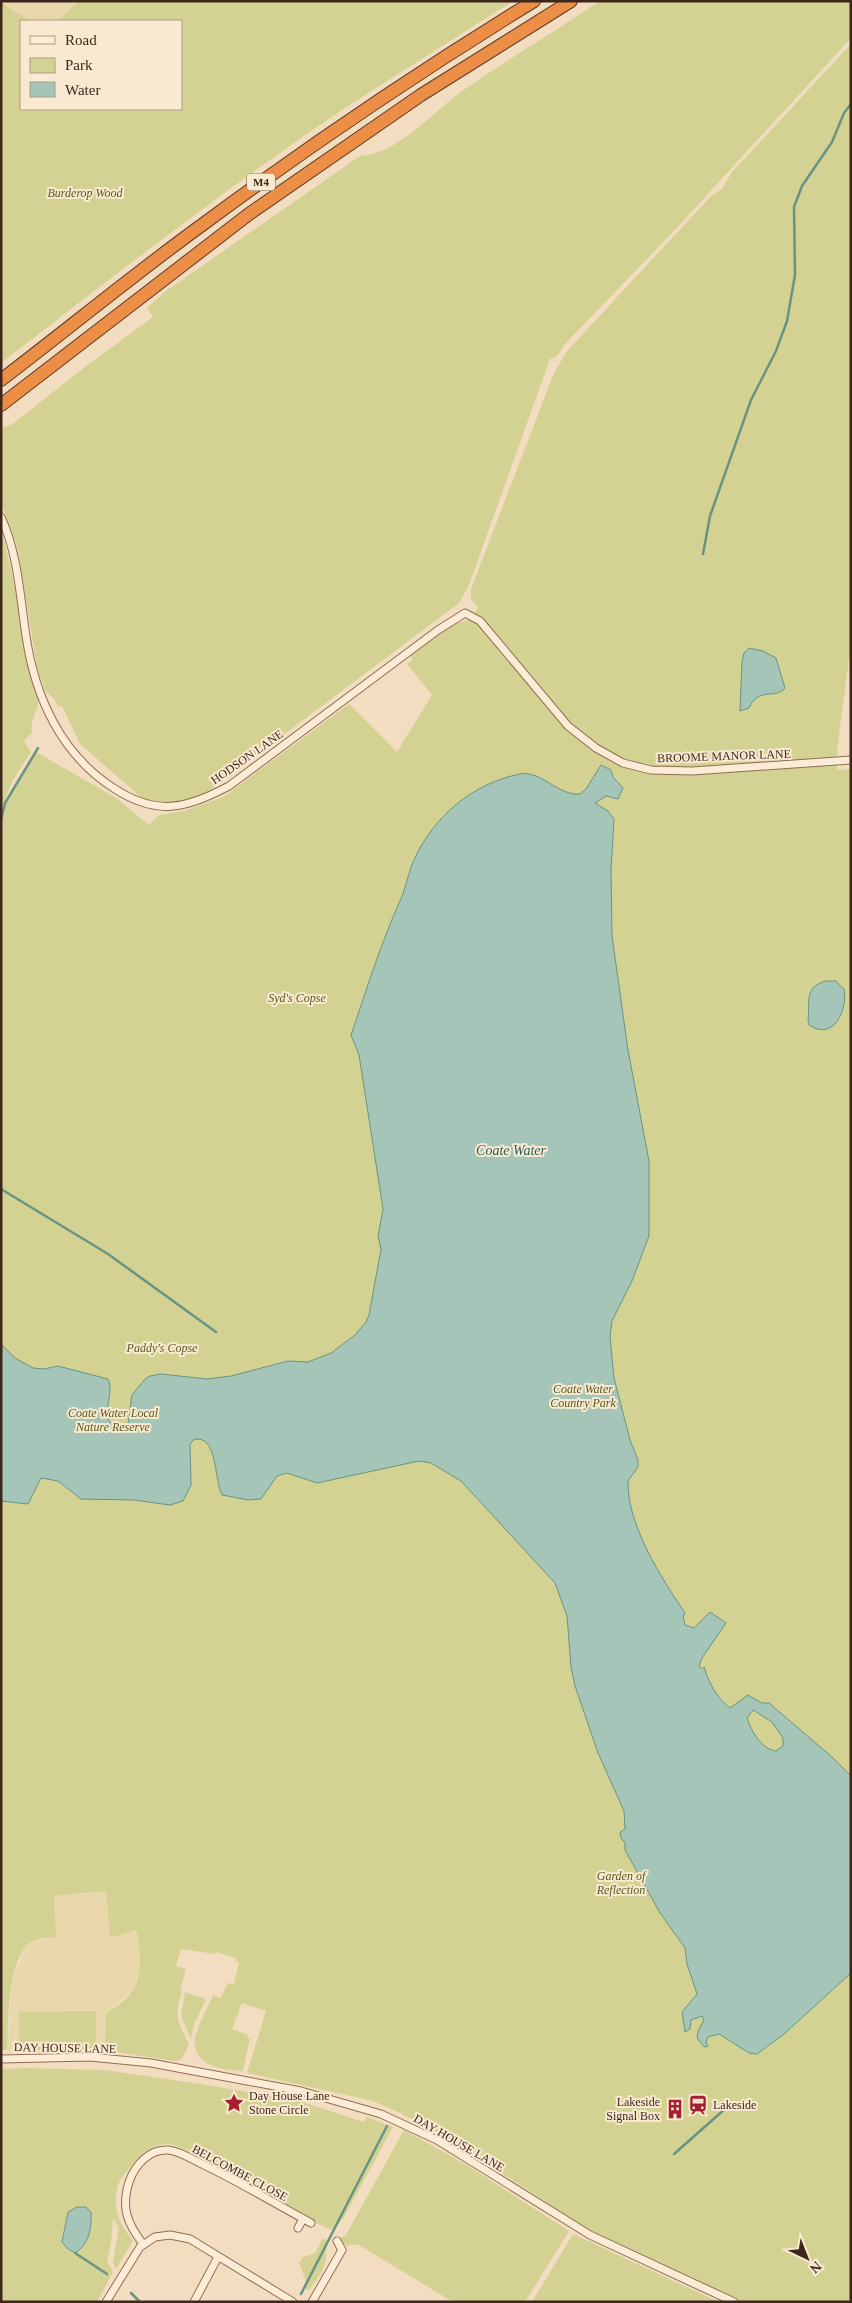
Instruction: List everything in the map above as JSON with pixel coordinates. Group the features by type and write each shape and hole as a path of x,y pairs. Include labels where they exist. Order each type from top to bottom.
{"highway":[{"name":"M4","path":"1,380 200,226 315,143 416,75 534,1"},
{"name":"M4","path":"1,405 209,243 428,90 571,1"}],"street":[{"name":"HODSON LANE","path":"1,517 14,557 33,672 52,721 80,760 99,778 128,797 152,806 185,805 211,796 229,786 451,621 465,613 480,621"},
{"name":"BROOME MANOR LANE","path":"480,621 568,726 596,748 623,763 650,770 692,771 851,760"},
{"name":"DAY HOUSE LANE","path":"1,2059 90,2057 151,2063 279,2086 381,2114 437,2140 590,2235 734,2302"},
{"name":"BELCOMBE CLOSE","path":"143,2244 128,2222 124,2201 130,2180 137,2166 144,2158 160,2151 179,2153 215,2170 311,2223"},
{"path":"298,2228 303,2219"},
{"path":"106,2302 132,2258 143,2244 160,2236 178,2235 190,2239 293,2302"},
{"path":"312,2302 345,2250 337,2241"},
{"path":"194,2302 218,2257"}],"shaded area":[{"path":"1,1 78,1 59,20 29,20"},
{"path":"106,1891 110,1938 136,1929 140,1943 141,1959 134,1988 106,2014 105,2052 7,2053 12,1982 25,1949 32,1942 56,1937 54,1896"}],"green space":[{"name":"Burderop Wood","path":"78,1 513,1 318,126 254,171 1,363 1,2 28,20 20,20 20,110 182,110 182,20 59,20"},
{"path":"600,1 851,1 851,38 673,232 566,343 557,356 550,359 469,585 459,603 210,790 191,799 174,804 142,798 80,744 62,706 58,707 54,699 45,690 37,667 18,549 1,502 1,428 11,425 153,317 147,308 166,291 360,156 388,148 416,130 465,89"},
{"path":"851,44 851,644 837,750 837,770 851,769 851,2302 743,2302 598,2236 445,2136 400,2113 373,2101 247,2073 266,2011 242,2003 232,2029 248,2035 247,2038 250,2039 243,2071 218,2068 204,2061 198,2055 195,2048 196,2033 213,1995 221,1998 228,1983 234,1984 239,1962 235,1961 236,1958 216,1952 215,1954 181,1949 176,1966 186,1969 180,1990 182,1992 179,2001 178,2019 189,2045 181,2060 174,2061 109,2051 105,2045 106,2014 133,1990 138,1977 140,1952 136,1930 110,1938 106,1891 54,1896 56,1937 33,1941 24,1949 18,1961 13,1975 11,1991 7,2050 1,2050 1,820 5,803 36,752 116,798 149,825 159,815 184,811 223,797 349,704 397,752 432,695 407,664 412,660 411,655 453,624 469,620 478,608 471,599 471,589 554,373 567,351 711,196 722,189 732,172"},
{"path":"1,530 13,577 38,702 31,727 32,733 24,741 31,752 13,780 1,809"},
{"path":"185,1992 206,1999 194,2025 191,2039 181,2016"},
{"path":"96,2011 96,2050 19,2050 19,2012"},
{"path":"1,2069 105,2070 200,2084 296,2100 364,2122 367,2117 393,2127 343,2219 332,2230 316,2223 195,2154 176,2146 164,2144 154,2147 136,2159 118,2186 116,2204 118,2217 133,2241 116,2269 113,2262 119,2228 113,2218 111,2244 107,2261 113,2272 97,2302 1,2302"},
{"path":"404,2130 465,2164 569,2231 525,2302 453,2302 359,2245 349,2244 349,2247 339,2239 346,2235"},
{"path":"573,2234 719,2302 532,2302"},
{"path":"323,2238 326,2240 326,2261 319,2277 310,2289 306,2290 305,2278 299,2263 303,2257 315,2253"}],"water":[{"path":"749,648 763,651 776,658 785,688 777,693 757,697 749,708 740,711 742,661 744,653"},
{"name":"Coate Water","path":"601,765 611,770 613,777 623,788 618,799 606,796 595,803 608,811 614,819 611,870 612,936 628,1050 649,1161 649,1236 632,1281 612,1321 610,1337 614,1378 630,1440 638,1460 638,1467 628,1481 633,1515 639,1533 656,1567 685,1613 683,1616 685,1625 694,1628 710,1612 726,1623 702,1658 699,1666 702,1669 704,1667 711,1684 721,1699 730,1708 748,1695 762,1703 769,1703 832,1757 851,1776 851,1973 784,2034 757,2054 749,2053 719,2034 708,2037 706,2042 708,2046 704,2047 697,2038 698,2031 704,2020 702,2016 691,2020 690,2029 685,2032 682,2012 697,1994 687,1964 685,1948 660,1913 625,1850 625,1843 621,1838 620,1832 625,1829 624,1811 598,1753 575,1686 571,1667 567,1616 555,1583 461,1481 431,1463 419,1461 317,1483 287,1473 277,1476 261,1499 248,1500 222,1495 211,1450 207,1443 201,1439 193,1440 190,1445 191,1485 183,1501 170,1505 134,1500 81,1499 58,1481 41,1478 28,1504 1,1501 1,1344 15,1358 33,1368 44,1369 58,1366 108,1379 110,1385 109,1420 113,1425 121,1429 128,1424 132,1395 145,1379 150,1376 161,1374 207,1379 231,1376 288,1361 308,1362 331,1353 355,1335 366,1322 369,1315 381,1249 378,1236 383,1209 359,1055 351,1035 379,952 412,865 422,844 443,816 456,804 486,785 520,774 528,774 572,794 580,794 586,789","holes":["753,1710 772,1722 783,1738 783,1746 776,1751 766,1747 754,1734 747,1718"]},
{"path":"826,981 836,981 844,989 844,1005 837,1021 832,1026 826,1029 818,1029 809,1025 809,1001 814,987"},
{"path":"77,2207 86,2207 91,2212 91,2218 89,2235 84,2245 75,2253 62,2242 68,2212"}],"waterway":[{"path":"703,554 710,516 751,400 776,351 787,321 795,275 794,207 802,186 832,142 844,113 851,104"},
{"path":"1,820 5,803 38,748"},
{"path":"1,1189 108,1254 216,1332"},
{"path":"674,2154 726,2108"},
{"path":"301,2294 387,2126"},
{"path":"75,2253 107,2274"},
{"path":"131,2293 140,2302"}],"place":[{"name":"Day House Lane Stone Circle","path":"234,2103"},
{"name":"Lakeside","path":"698,2105"},
{"name":"Lakeside Signal Box","path":"675,2109"}],"park label":[{"name":"Syd's Copse","path":"297,998"},
{"name":"Paddy's Copse","path":"162,1348"},
{"name":"Coate Water Country Park","path":"583,1396"},
{"name":"Coate Water Local Nature Reserve","path":"113,1420"},
{"name":"Garden of Reflection","path":"621,1883"}]}
